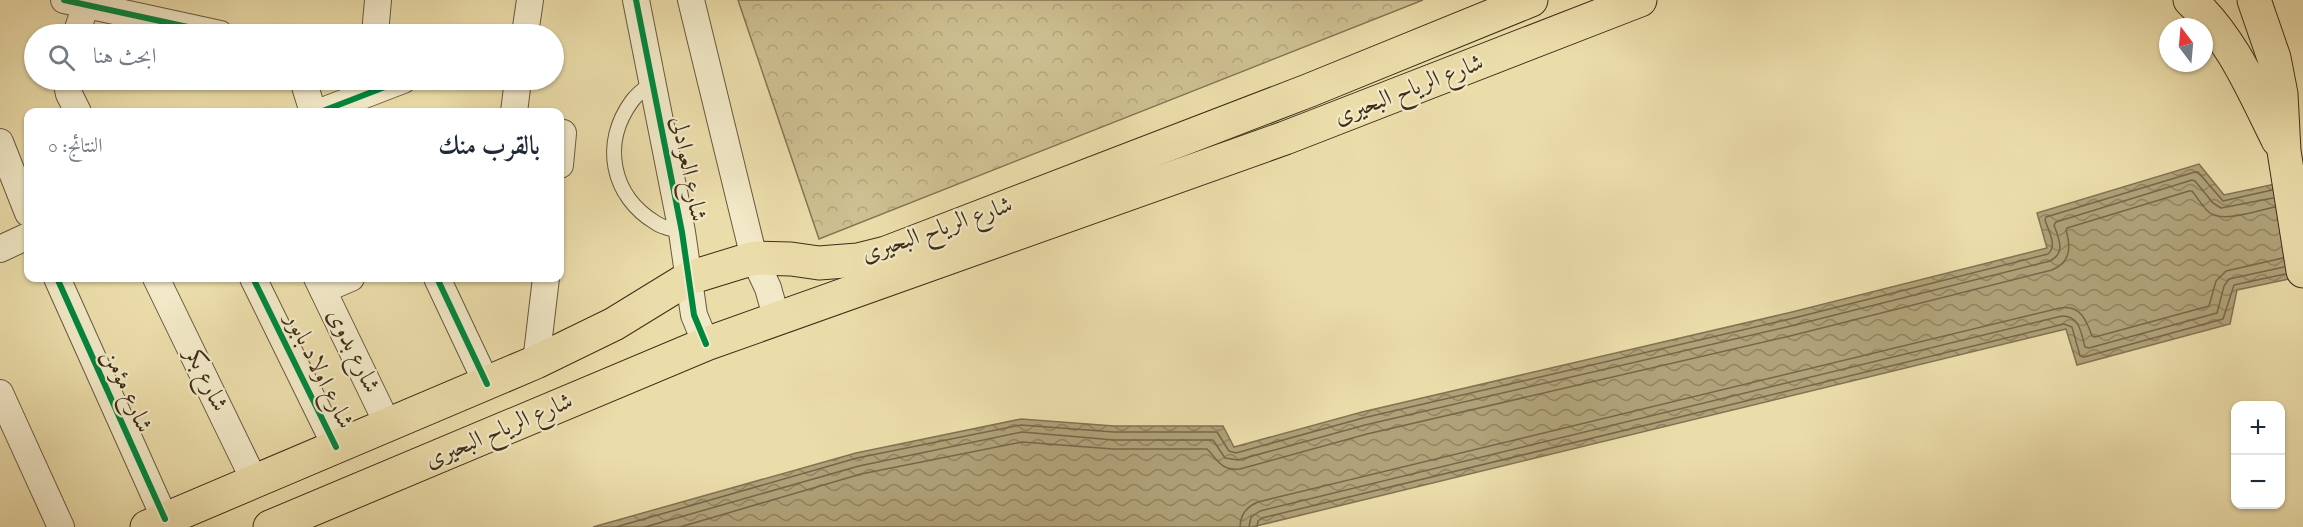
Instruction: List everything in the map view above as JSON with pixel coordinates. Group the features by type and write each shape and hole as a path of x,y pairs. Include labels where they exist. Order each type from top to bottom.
{"main road":[{"name":"شارع الرياح البحيرى","path":"156,523 536,362 614,324 689,278 754,258 791,259 819,263 858,260 886,253 1299,94 1531,0"},
{"name":"شارع الرياح البحيرى","path":"270,527 706,344 1285,138 1640,0"},
{"path":"2190,0 2202,10 2234,51 2285,164"},
{"path":"2254,0 2274,58 2281,94 2285,164 2303,271"}],"street":[{"path":"376,24 378,0"},
{"path":"525,24 530,0"},
{"name":"شارع العوادلى","path":"636,0 682,232 694,315 706,344"},
{"name":"شارع العوادلى","path":"691,0 754,258 768,288 777,320"},
{"path":"76,24 75,2 175,24"},
{"path":"68,90 76,108"},
{"path":"306,90 312,108"},
{"path":"514,108 517,90"},
{"path":"332,108 373,94"},
{"path":"0,142 24,203"},
{"path":"0,249 24,238"},
{"name":"شارع مؤمن","path":"59,282 156,523"},
{"name":"شارع بكر","path":"158,282 255,482"},
{"name":"شارع اولاد بابور","path":"255,282 336,447"},
{"path":"439,282 488,384"},
{"path":"536,362 546,282"},
{"name":"شارع بدوى","path":"320,284 388,425"},
{"path":"0,393 62,527"}],"lane":[{"path":"652,83 633,98 620,119 613,143 614,168 623,191 638,211 658,225 682,232"}],"green space":[{"path":"738,0 1423,0 819,239"}],"water":[{"path":"2199,164 2224,195 2303,178 2303,276 2237,290 2230,324 2077,365 2066,329 1252,527 593,527 856,453 1021,419 1114,426 1223,426 1234,447 1362,412 1788,313 2047,248 2037,213"}],"cycle path":[{"path":"64,0 174,24"},
{"path":"636,0 682,232 694,315 706,344"},
{"path":"330,108 377,90"},
{"path":"59,282 165,519"},
{"path":"255,282 336,447"},
{"path":"439,282 487,384"}]}
